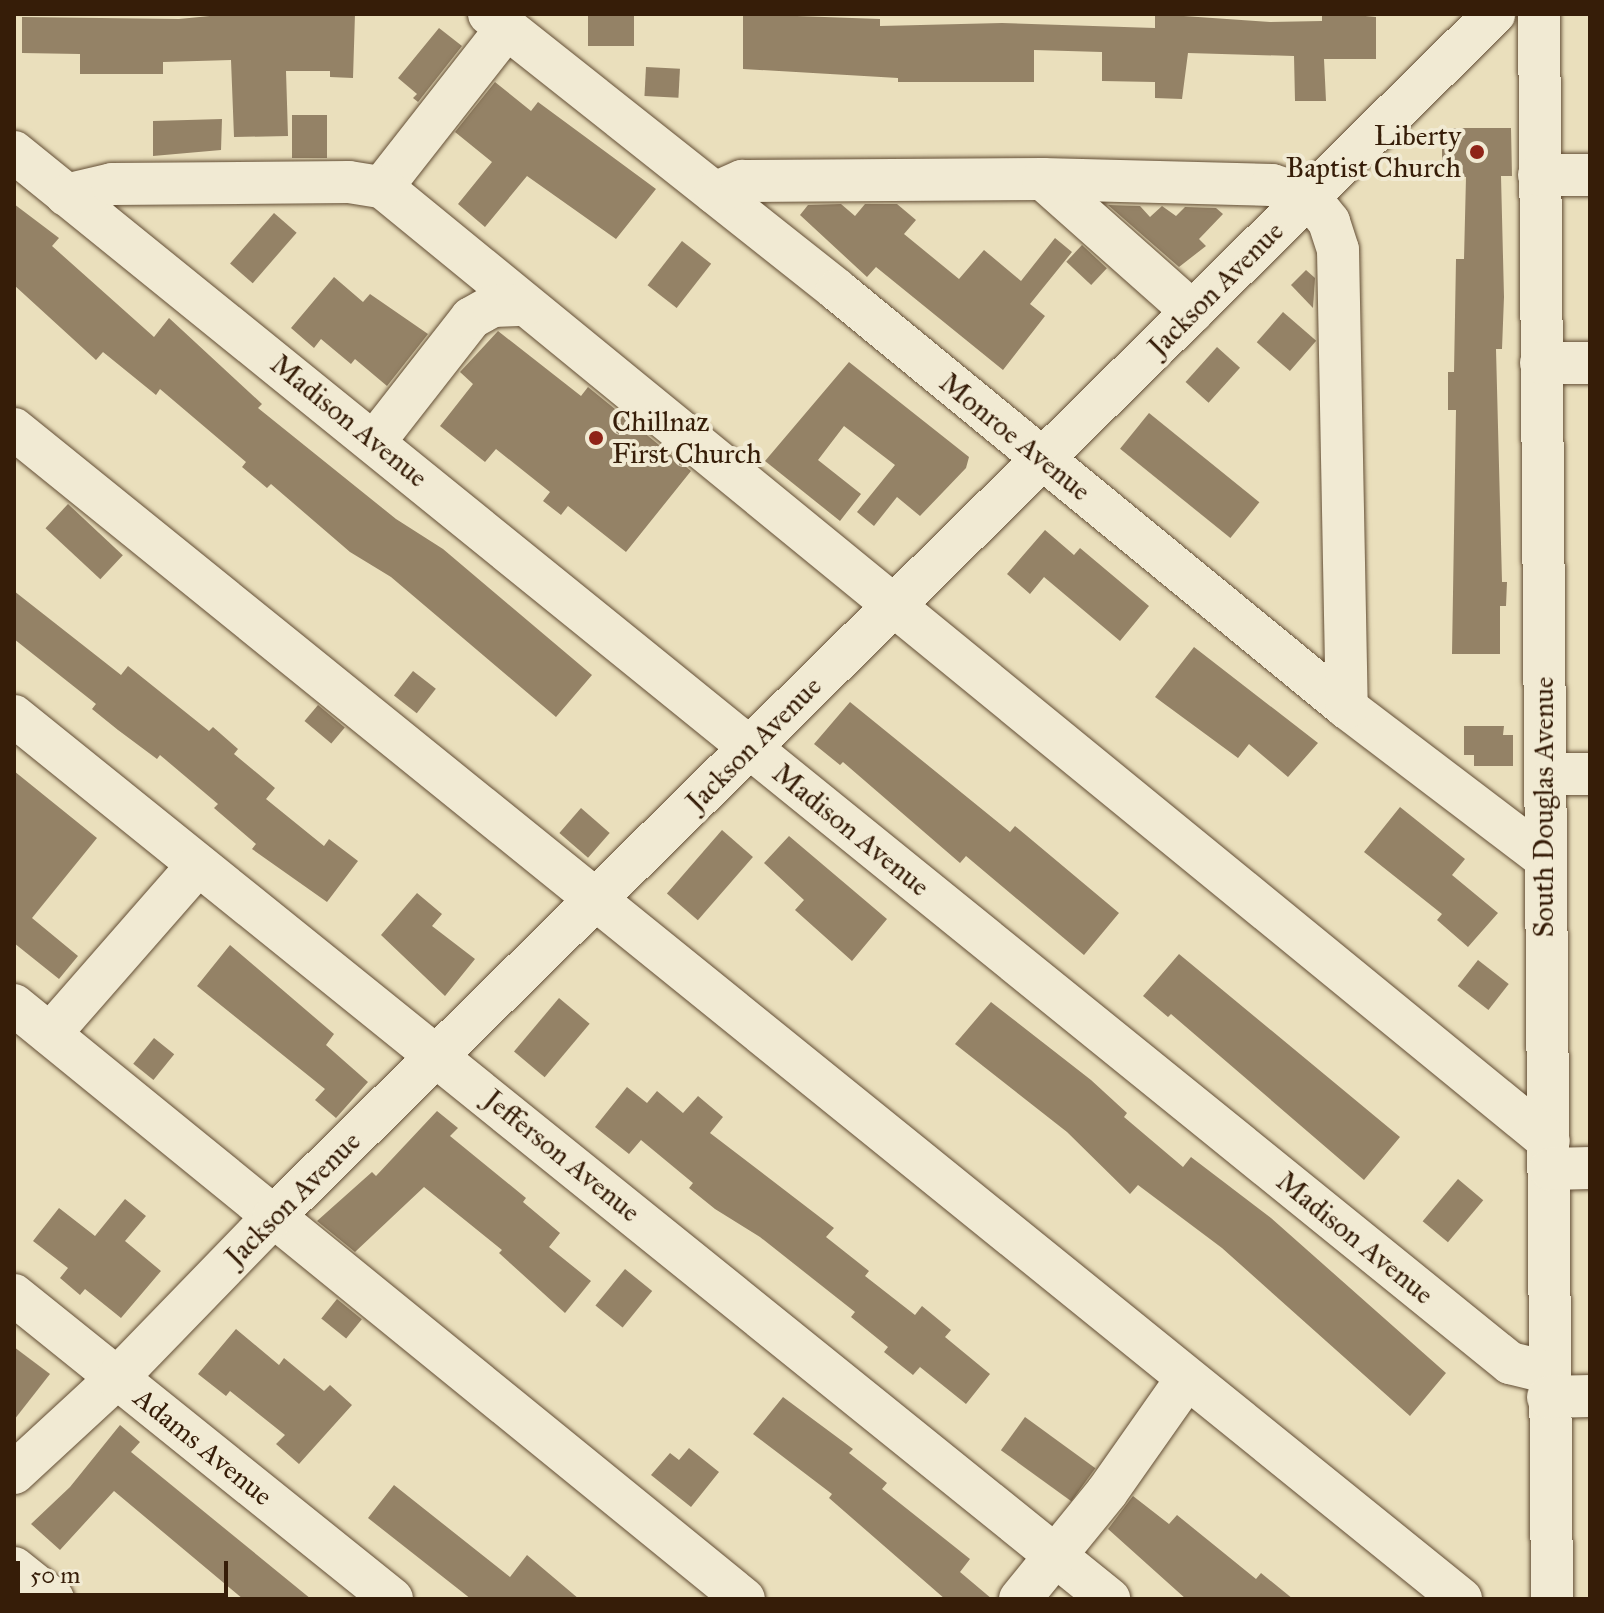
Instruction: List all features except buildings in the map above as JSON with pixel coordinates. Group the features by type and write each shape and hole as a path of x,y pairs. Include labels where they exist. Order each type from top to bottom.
{"street":[{"name":"Jackson Avenue","path":"14,1473 117,1378 274,1216 894,604 1044,461 1494,14"},
{"name":"South Douglas Avenue","path":"1539,14 1543,857 1563,1159 1548,1384 1552,1599"},
{"path":"382,187 498,22"},
{"name":"Monroe Avenue","path":"498,22 715,193 1347,708 1543,857"},
{"name":"Madison Avenue","path":"14,152 375,441 750,749 1510,1363 1548,1384 1590,1396"},
{"path":"1539,175 1590,175"},
{"path":"1043,179 1193,312"},
{"path":"715,193 742,181 1043,179 1272,185 1309,197 1329,222 1338,250 1347,708"},
{"path":"66,195 112,184 349,182 382,187 894,604 1563,1159"},
{"path":"375,441 471,318 493,306 525,305"},
{"path":"1541,363 1590,363"},
{"path":"14,429 1185,1381 1461,1599"},
{"name":"Jefferson Avenue","path":"14,716 196,867 437,1055 1109,1599"},
{"path":"1545,774 1590,774"},
{"path":"50,1034 196,867"},
{"path":"14,1005 744,1599"},
{"name":"Adams Avenue","path":"14,1295 392,1599"},
{"path":"1020,1599 1056,1556 1185,1381"},
{"path":"14,1568 53,1599"}],"place":[{"name":"Liberty Baptist Church","path":"1477,152"},
{"name":"Chillnaz First Church","path":"596,438"}]}
